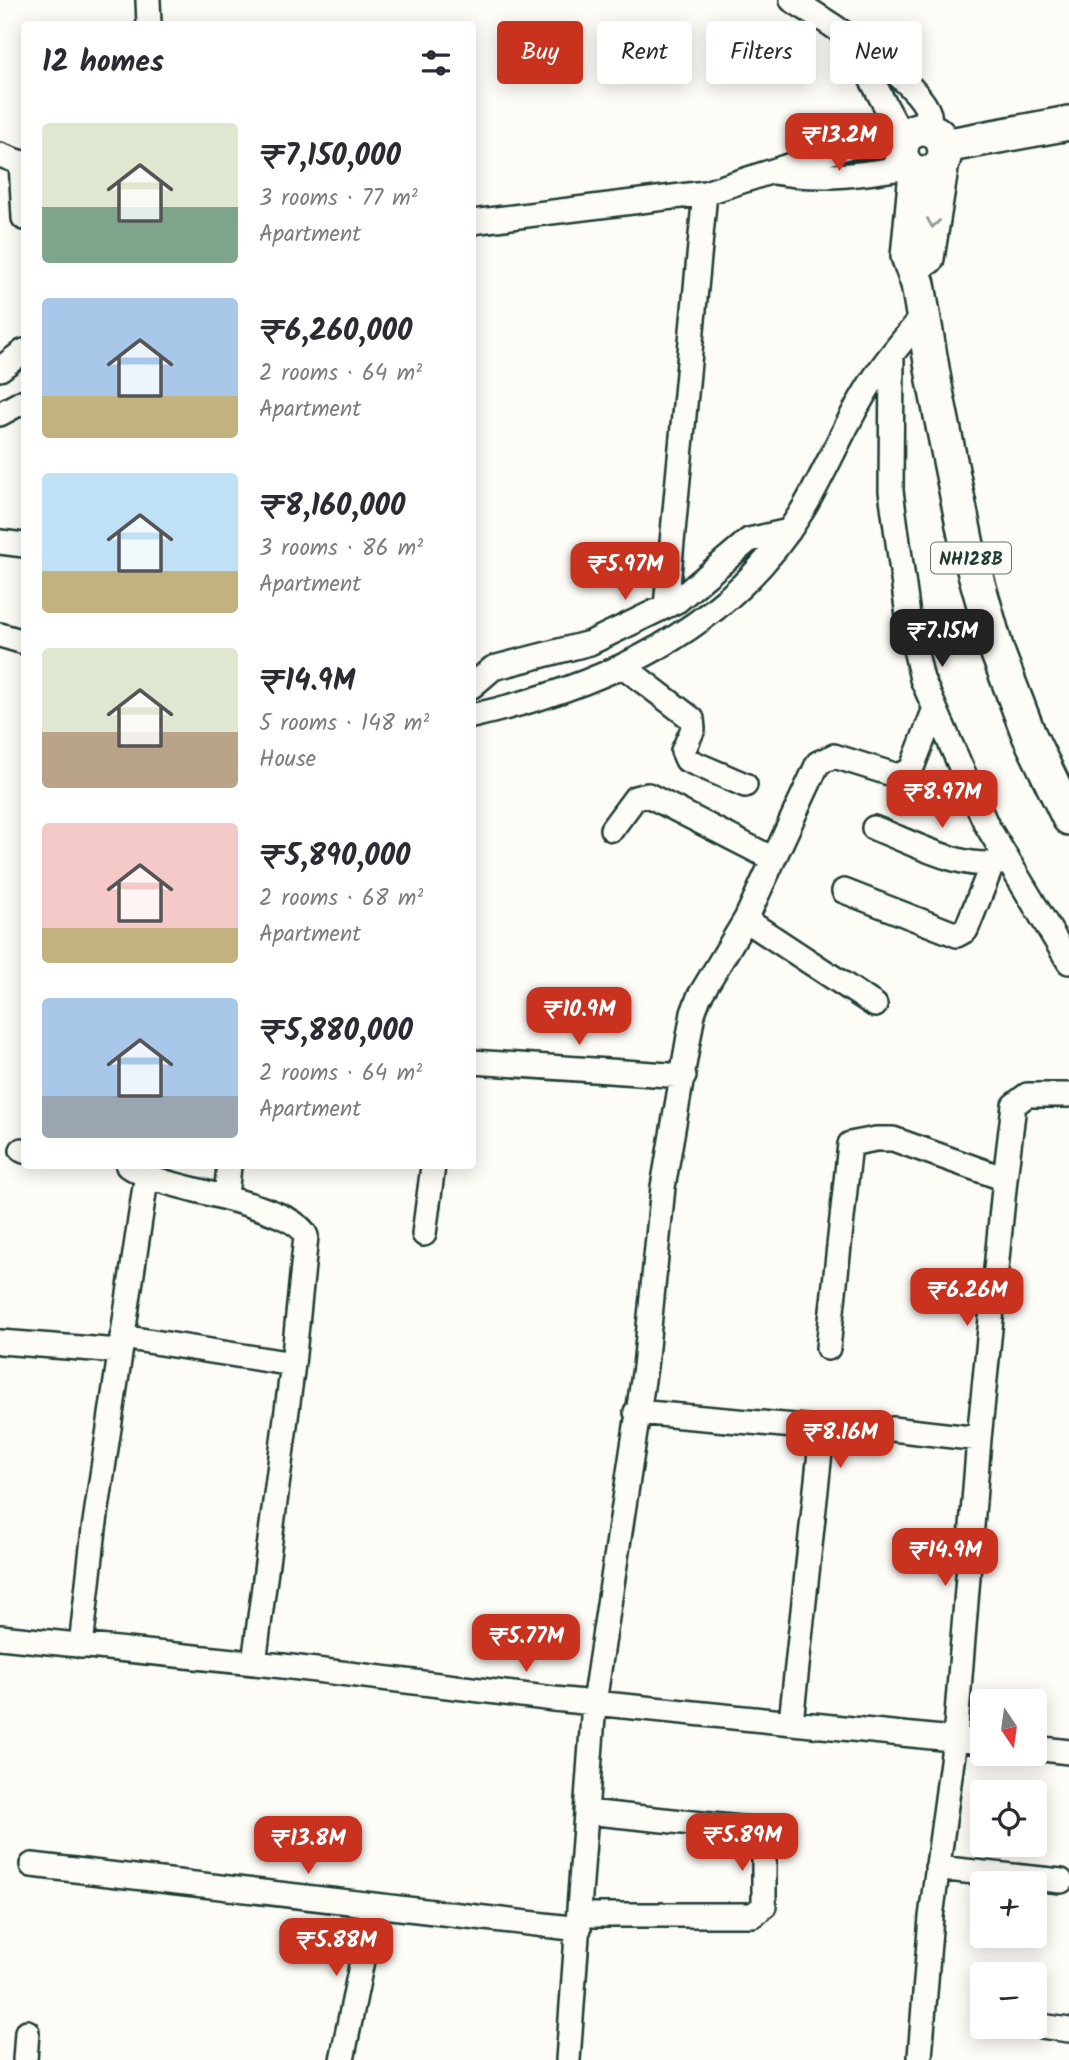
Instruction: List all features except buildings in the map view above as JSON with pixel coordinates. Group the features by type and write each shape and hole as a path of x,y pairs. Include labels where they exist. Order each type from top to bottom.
{"highway":[{"path":"921,151 1069,123"},
{"name":"NH128B","path":"921,151 929,249 918,284 922,317 967,545 998,651 1029,736 1069,818"}],"street":[{"path":"148,0 149,21"},
{"path":"792,0 830,23"},
{"path":"877,84 921,151"},
{"path":"905,84 917,95 929,114 921,151"},
{"path":"476,222 705,193 770,171 805,177 835,177 921,151"},
{"path":"15,160 21,199"},
{"path":"666,606 705,193"},
{"path":"476,715 562,691 623,666 670,642 727,602 774,553 789,531 863,395 922,317"},
{"path":"0,369 21,353"},
{"path":"892,354 891,491 914,646 934,711 986,824 1000,863 1069,962"},
{"path":"0,414 21,403"},
{"path":"476,682 493,667 590,643 687,596 749,540 789,531"},
{"path":"0,542 21,545"},
{"path":"0,635 21,641"},
{"path":"623,666 692,719 693,729 683,751 687,760 745,785"},
{"path":"568,2060 594,1703 636,1412 645,1367 663,1187 684,1076 690,1027 699,997 746,920 816,767 822,760 834,756 898,776 905,775 911,770 934,711"},
{"path":"612,829 635,798 648,794 773,859"},
{"path":"874,828 968,863 1000,863"},
{"path":"844,891 957,935 966,930 1000,863"},
{"path":"746,920 875,1005"},
{"path":"476,1062 684,1076"},
{"path":"920,2057 937,1868 955,1739 979,1439 1014,1105 1027,1095 1069,1095"},
{"path":"828,1348 850,1144 893,1139 1005,1180"},
{"path":"81,1646 141,1169 292,1221 305,1232 293,1364 254,1663"},
{"path":"226,1197 229,1169"},
{"path":"424,1234 433,1169"},
{"path":"0,1342 121,1344 293,1364"},
{"path":"636,1412 806,1427 818,1432 821,1443 791,1722"},
{"path":"892,1429 979,1439"},
{"path":"0,1637 254,1663 594,1703 970,1741"},
{"path":"1047,1749 1069,1752"},
{"path":"32,1865 373,1906 579,1922 753,1915 764,1906 764,1838 759,1830 587,1812"},
{"path":"937,1868 1061,1881"},
{"path":"342,2060 373,1906"},
{"path":"1047,2026 1069,2029"},
{"path":"25,2060 27,2032"}]}
